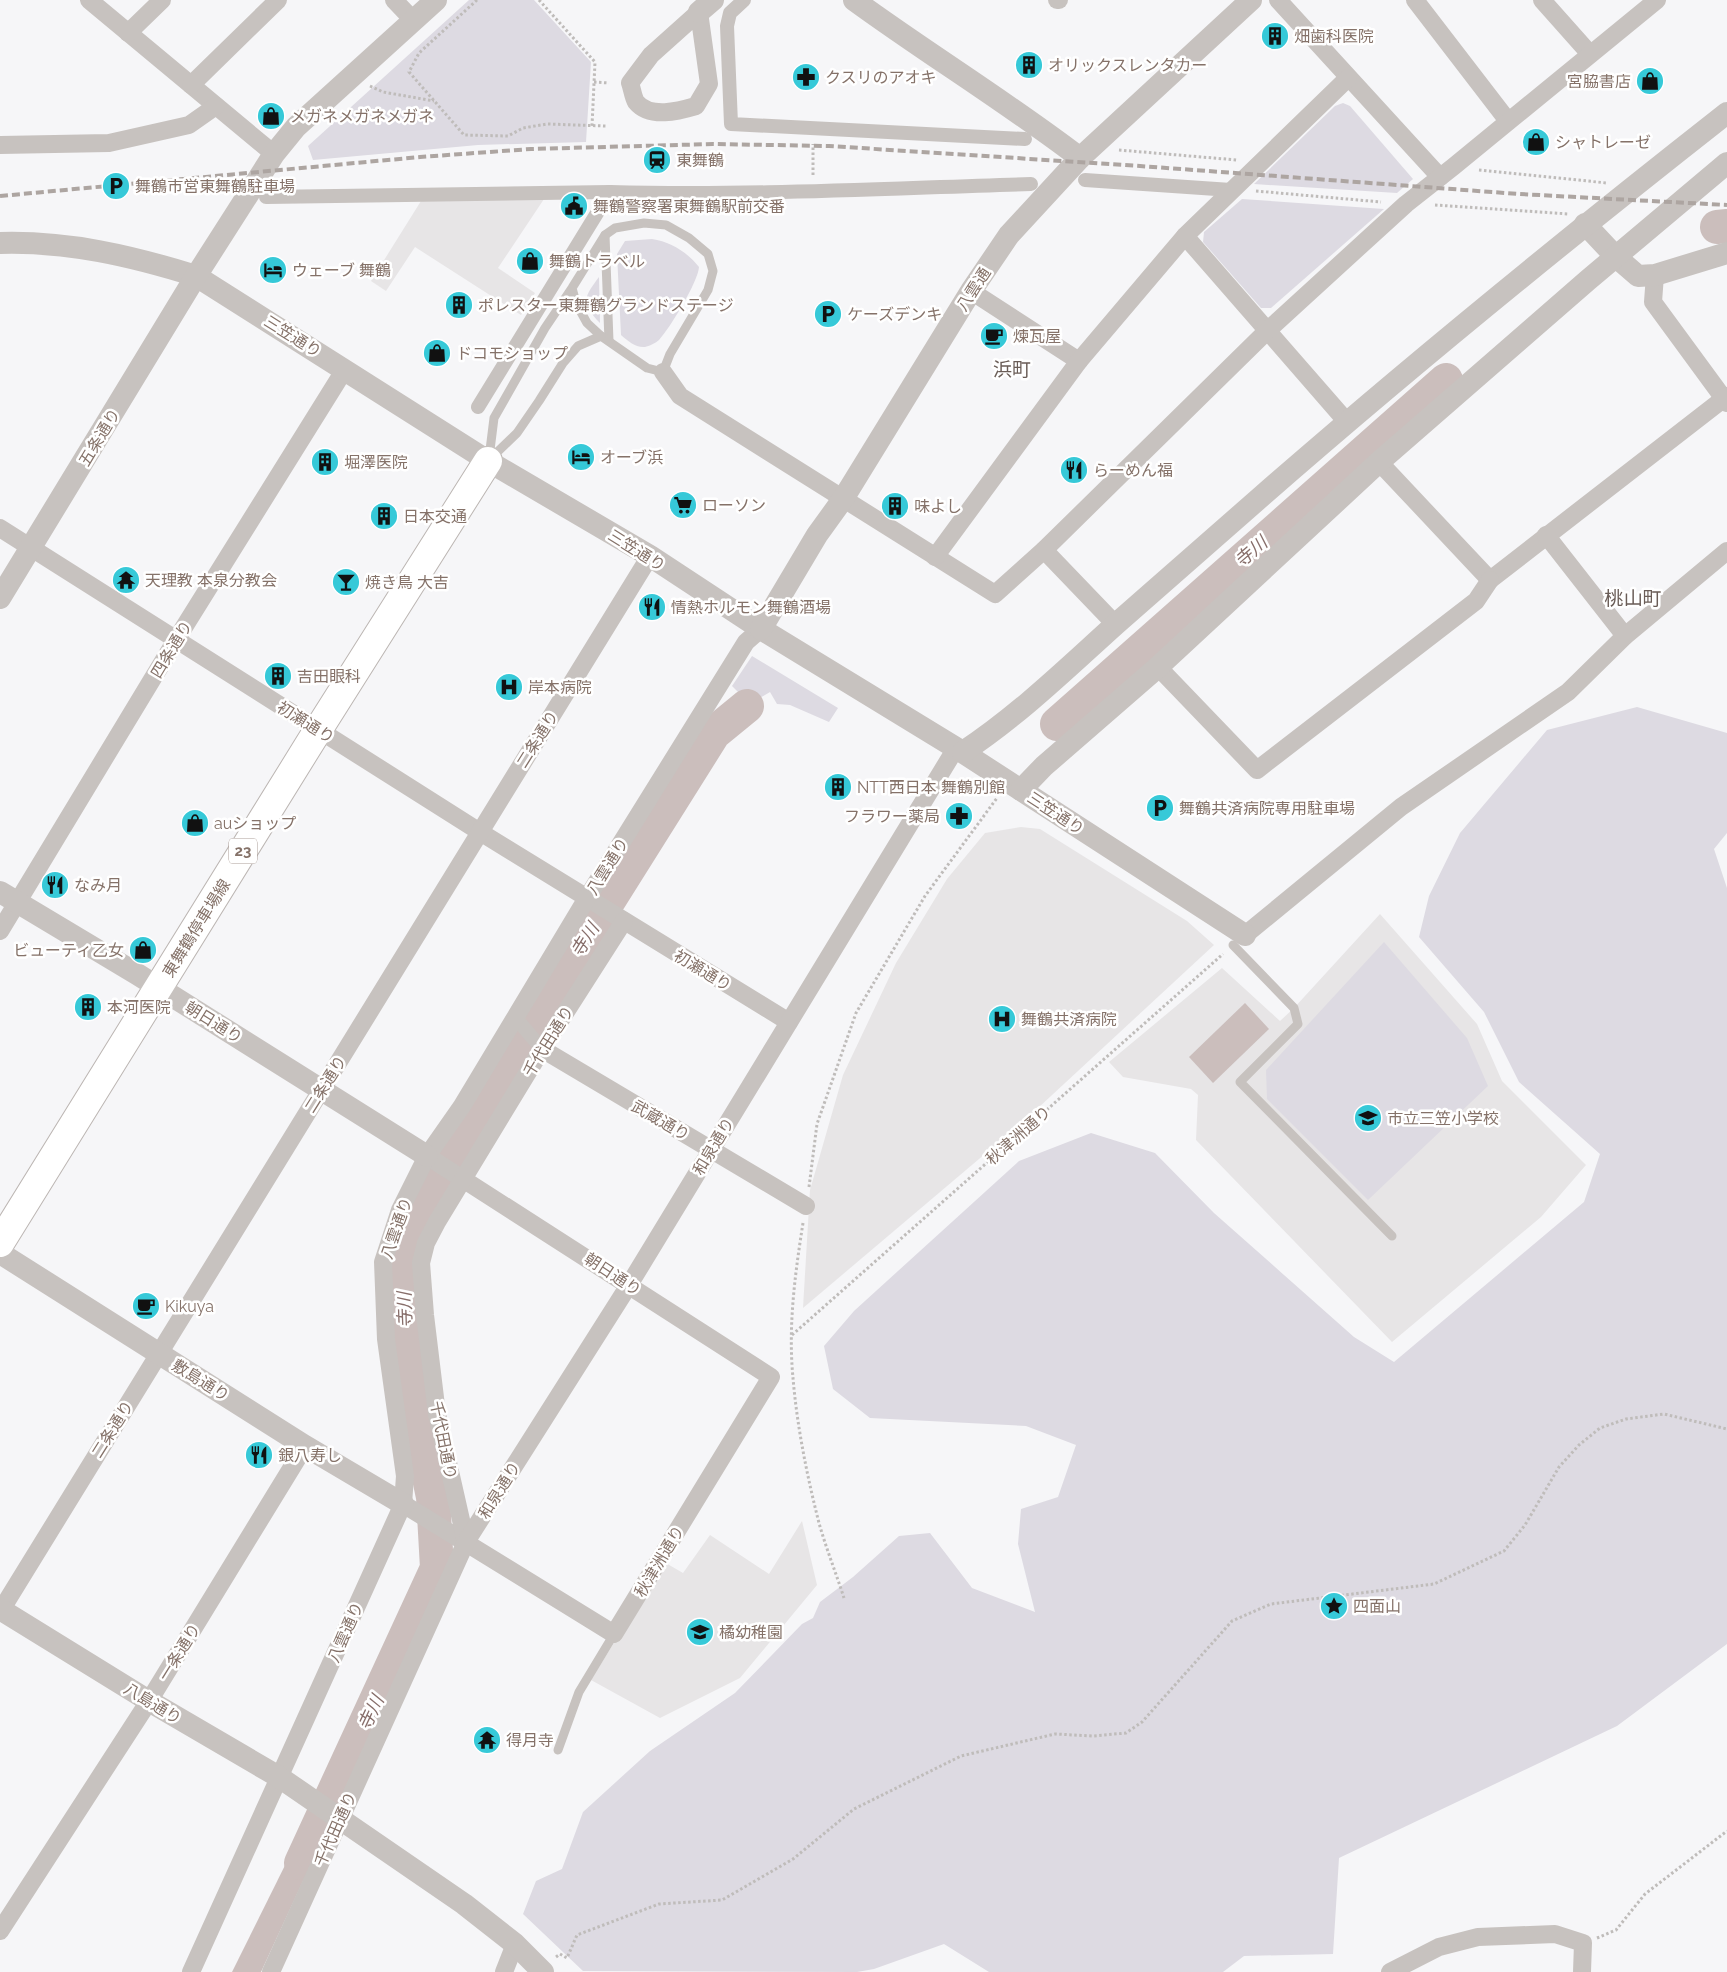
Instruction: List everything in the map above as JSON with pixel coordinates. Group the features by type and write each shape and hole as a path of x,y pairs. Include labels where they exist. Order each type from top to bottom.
{"main road":[{"name":"東舞鶴停車場線","path":"0,1243 318,730 488,461"}],"street":[{"path":"89,0 274,154"},
{"path":"128,33 162,0"},
{"path":"192,85 278,0"},
{"path":"394,0 414,21"},
{"name":"五条通り","path":"0,598 196,276 274,154 296,127 436,0"},
{"path":"744,0 730,13 727,26 731,124 1026,139"},
{"path":"854,0 914,44 1035,124 1080,158"},
{"name":"八雲通","path":"761,630 817,535 843,499 970,291 1009,235 1080,158 1251,0"},
{"path":"1278,0 1348,78 1446,172"},
{"path":"1415,0 1508,121"},
{"path":"1542,0 1590,54"},
{"path":"663,372 680,396 995,594 1044,550 1268,330 1406,204 1657,0"},
{"path":"706,6 709,84 696,106 684,110 652,112 636,102 630,83 651,56 706,6"},
{"path":"935,557 1079,361 1185,236 1348,78"},
{"path":"0,146 109,143 189,125 216,106"},
{"path":"960,750 993,732 1034,699 1578,219 1727,113"},
{"path":"1021,790 1044,766 1158,667 1379,462 1588,280 1723,171"},
{"path":"1085,180 1231,190"},
{"path":"266,197 610,192 671,194 1031,184"},
{"path":"478,408 610,192"},
{"path":"1578,219 1638,276 1654,275 1727,253"},
{"path":"1185,236 1347,422"},
{"name":"三笠通り","path":"3,247 76,246 143,259 196,276 488,461 650,556 761,630 960,750 1239,940"},
{"path":"1158,667 1257,770 1476,601 1490,580 1546,535 1726,399 1653,302 1654,275"},
{"path":"970,291 1079,361"},
{"name":"四条通り","path":"0,931 9,898 176,640 345,369"},
{"path":"1379,462 1490,580"},
{"name":"初瀬通り","path":"0,528 480,832 789,1022"},
{"path":"1546,535 1625,636"},
{"path":"1044,550 1116,625"},
{"path":"1239,940 1401,807 1568,692 1625,636 1727,551"},
{"name":"二条通り","path":"0,1610 650,556"},
{"name":"八雲通り","path":"191,1972 403,1504 405,1476 386,1339 383,1262 400,1210 462,1106 518,1021 746,642 761,630"},
{"name":"和泉通り","path":"466,1542 629,1285 789,1022 960,750"},
{"name":"朝日通り","path":"9,898 321,1089 771,1376"},
{"name":"千代田通り","path":"271,1972 335,1816 466,1542 437,1414 425,1314 422,1263 426,1242 458,1176 621,919"},
{"path":"518,1021 539,1046"},
{"name":"武蔵通り","path":"539,1046 806,1206"},
{"name":"敷島通り","path":"0,1253 305,1446 403,1504"},
{"name":"秋津洲通り","path":"614,1634 771,1376"},
{"name":"一条通り","path":"0,1931 149,1701 305,1446"},
{"path":"403,1504 614,1634"},
{"name":"八島通り","path":"0,1610 149,1701 279,1777 457,1899 515,1944 543,1972"},
{"path":"1390,1972 1439,1947 1478,1937 1555,1934 1583,1943 1582,1972"},
{"path":"504,1972 515,1944"}],"lane":[{"path":"488,461 494,418 545,328 604,235 615,228 644,223 666,225 689,238 708,254 713,271 708,290 670,354 663,372 647,368 605,339 587,323 576,303 572,288"},
{"path":"604,235 605,339"},
{"path":"488,461 517,433 563,363 578,346 605,339"},
{"path":"1239,940 1294,1008 1298,1024 1240,1082 1392,1236"},
{"name":"秋津洲通り","path":"558,1750 579,1692 614,1634"}],"path":[{"path":"477,0 419,54 409,72 464,135 508,136 523,128 547,124 606,126"},
{"path":"539,0 595,62 592,126"},
{"path":"594,82 609,83"},
{"path":"366,84 383,92 434,102"},
{"path":"813,190 814,128"},
{"path":"1116,150 1262,163"},
{"path":"1446,172 1611,184"},
{"path":"1231,190 1578,219"},
{"path":"844,1598 819,1524 801,1439 793,1376 794,1283 817,1124 856,1013 925,896 998,798"},
{"name":"秋津洲通り","path":"792,1335 1239,940"},
{"path":"560,1954 566,1958 577,1935 659,1904 722,1900 793,1859 854,1809 961,1756 1054,1734 1093,1736 1126,1733 1142,1722 1232,1621 1271,1604 1434,1584 1504,1551 1525,1525 1560,1467 1579,1446 1600,1428 1626,1419 1664,1414 1727,1429"},
{"path":"1583,1943 1616,1930 1645,1894 1727,1831"}],"shaded area":[{"path":"469,0 534,0 591,62 586,142 478,145 313,160 308,146"},
{"path":"1343,103 1350,106 1413,179 1397,193 1254,184 1335,106"},
{"path":"544,199 498,268 535,293 521,315 415,247 386,291 371,281 421,201"},
{"path":"1242,199 1384,209 1271,308 1261,308 1203,242 1204,232"},
{"path":"652,239 678,248 699,267 689,294 664,334 656,342 647,347 642,347 632,344 621,335 617,254 625,241"},
{"path":"599,277 600,323 589,310 586,300 587,295"},
{"path":"752,656 838,708 829,722 790,705 777,704 770,692 750,704 732,686"},
{"path":"1637,707 1727,733 1727,833 1714,849 1727,888 1727,1644 1617,1726 1339,1858 1333,1954 1244,1956 1223,1972 989,1972 944,1944 874,1969 857,1972 583,1971 523,1914 536,1881 562,1869 583,1812 650,1751 735,1693 802,1624 813,1618 820,1602 853,1577 899,1536 930,1533 972,1588 1035,1612 1018,1544 1021,1509 1058,1497 1076,1445 1026,1426 870,1418 833,1389 824,1346 854,1311 1019,1161 1091,1133 1155,1153 1214,1213 1354,1337 1394,1362 1584,1202 1600,1154 1519,1082 1484,1012 1419,937 1429,896 1460,833 1547,730"},
{"name":"舞鶴共済病院","path":"1021,827 1040,829 1187,921 1214,945 1024,1121 803,1308 810,1190 843,1075 896,963 947,879 985,833"},
{"name":"市立三笠小学校","path":"1380,914 1477,1024 1502,1081 1586,1165 1541,1217 1392,1342 1196,1140 1198,1095 1191,1089 1123,1077 1109,1062 1222,968 1280,1021"},
{"path":"1384,942 1467,1038 1488,1086 1368,1200 1267,1099 1266,1070"},
{"path":"1245,1003 1269,1029 1213,1083 1189,1057"},
{"name":"橘幼稚園","path":"802,1521 817,1585 740,1678 660,1718 591,1680 664,1562 683,1573 710,1535 769,1574"},
{"path":"310,1815 328,1827 261,1972 232,1972"}],"waterway":[{"name":"寺川","path":"1717,227 1727,226"},
{"name":"寺川","path":"1057,724 1446,380"},
{"name":"寺川","path":"301,1863 437,1568 433,1497 421,1439 404,1325 404,1262 410,1221 445,1167 452,1150 714,733 747,706"}],"railway":[{"path":"0,196 420,157 531,149 713,144 829,146 1140,166 1519,194 1727,205"}],"place":[{"name":"畑歯科医院","path":"1275,36"},
{"name":"オリックスレンタカー","path":"1029,65"},
{"name":"クスリのアオキ","path":"806,77"},
{"name":"宮脇書店","path":"1650,81"},
{"name":"メガネメガネメガネ","path":"271,116"},
{"name":"シャトレーゼ","path":"1536,142"},
{"name":"東舞鶴","path":"657,160"},
{"name":"舞鶴市営東舞鶴駐車場","path":"116,186"},
{"name":"舞鶴警察署東舞鶴駅前交番","path":"574,206"},
{"name":"舞鶴トラベル","path":"530,261"},
{"name":"ウェーブ 舞鶴","path":"273,270"},
{"name":"ポレスター東舞鶴グランドステージ","path":"459,305"},
{"name":"ケーズデンキ","path":"828,314"},
{"name":"煉瓦屋","path":"994,336"},
{"name":"ドコモショップ","path":"437,353"},
{"name":"オーブ浜","path":"581,457"},
{"name":"堀澤医院","path":"325,462"},
{"name":"らーめん福","path":"1074,470"},
{"name":"ローソン","path":"683,505"},
{"name":"味よし","path":"895,506"},
{"name":"日本交通","path":"384,516"},
{"name":"天理教 本泉分教会","path":"126,580"},
{"name":"焼き鳥 大吉","path":"346,582"},
{"name":"情熱ホルモン舞鶴酒場","path":"652,607"},
{"name":"吉田眼科","path":"278,676"},
{"name":"岸本病院","path":"509,687"},
{"name":"NTT西日本 舞鶴別館","path":"838,787"},
{"name":"舞鶴共済病院専用駐車場","path":"1160,808"},
{"name":"フラワー薬局","path":"959,816"},
{"name":"auショップ","path":"195,823"},
{"name":"なみ月","path":"55,885"},
{"name":"ビューティ乙女","path":"143,950"},
{"name":"本河医院","path":"88,1007"},
{"name":"舞鶴共済病院","path":"1002,1019"},
{"name":"市立三笠小学校","path":"1368,1118"},
{"name":"Kikuya","path":"146,1306"},
{"name":"銀八寿し","path":"259,1455"},
{"name":"四面山","path":"1334,1606"},
{"name":"橘幼稚園","path":"700,1632"},
{"name":"得月寺","path":"487,1740"}],"district":[{"name":"浜町","path":"1012,369"},
{"name":"桃山町","path":"1633,598"}]}
